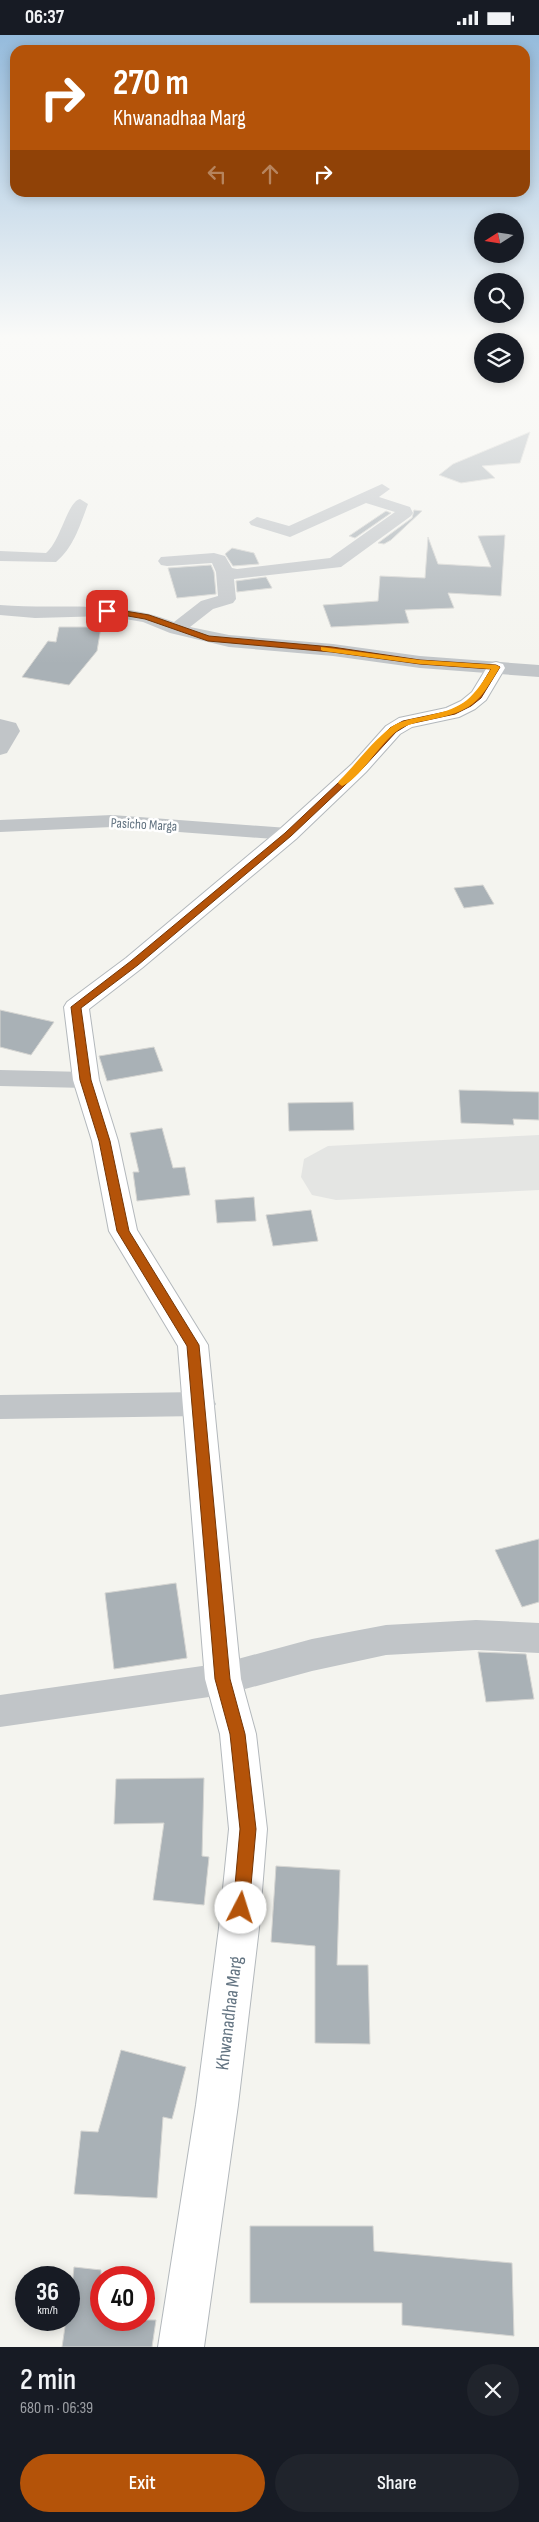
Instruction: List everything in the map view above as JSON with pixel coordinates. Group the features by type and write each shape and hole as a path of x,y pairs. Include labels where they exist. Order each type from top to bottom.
{"street":[{"path":"257,522 290,532 388,487"},
{"path":"225,572 237,574 336,563 405,513 404,510 364,497"},
{"path":"0,556 50,558 57,553 80,504"},
{"path":"167,561 214,558 219,560 225,572 227,599 207,605 176,629"},
{"path":"0,610 35,613 107,611 146,617 176,629 208,638 229,641 332,650 420,662 539,671"},
{"name":"Khwanadhaa Marg","path":"181,2347 217,2105 239,1928 248,1829 238,1734 223,1679 200,1404 193,1345 123,1231 105,1141 86,1080 76,1007 134,963 288,835 359,768 393,730 406,722 452,713 468,705 479,696 496,667"},
{"path":"0,725 9,727 10,731 0,749"},
{"name":"Pasicho Marga","path":"0,826 112,821 288,835"},
{"path":"0,1078 86,1080"},
{"path":"0,1407 200,1404"},
{"path":"0,1711 223,1679 312,1655 386,1640 476,1635 539,1638"}],"shaded area":[{"path":"539,1135 539,1190 336,1200 312,1195 301,1177 304,1159 328,1146"}],"building":[{"path":"492,448 525,448 520,463 482,466 495,478 461,483 439,475 453,464"},
{"path":"414,510 422,511 391,540 384,544 378,543 412,518"},
{"path":"386,511 391,513 355,538 349,536"},
{"path":"505,535 501,596 448,593 454,608 405,610 409,623 331,627 323,605 378,601 380,576 425,578 428,537 438,564 491,567 478,536"},
{"path":"232,548 254,553 259,564 233,566 225,554"},
{"path":"211,565 214,572 216,594 177,598 168,568"},
{"path":"266,577 272,588 237,592 236,581"},
{"path":"59,627 101,627 97,651 69,685 22,677 48,641 56,642"},
{"path":"483,885 494,904 464,908 454,888"},
{"path":"0,1010 54,1022 31,1055 0,1047"},
{"path":"154,1047 163,1071 107,1081 99,1056"},
{"path":"459,1090 539,1092 539,1120 513,1119 514,1125 461,1123"},
{"path":"353,1102 354,1130 289,1131 288,1103"},
{"path":"162,1128 173,1168 185,1167 190,1195 137,1201 133,1172 139,1172 130,1133"},
{"path":"254,1197 256,1221 217,1223 215,1200"},
{"path":"311,1210 318,1241 273,1246 266,1215"},
{"path":"539,1539 539,1602 522,1607 495,1550"},
{"path":"176,1583 187,1658 114,1669 105,1593"},
{"path":"478,1652 526,1654 534,1699 486,1702"},
{"path":"204,1778 202,1856 209,1857 204,1905 153,1900 164,1823 114,1824 116,1779"},
{"path":"276,1866 340,1870 337,1965 368,1965 370,2044 315,2043 315,1946 271,1942"},
{"path":"121,2050 186,2067 172,2119 163,2117 157,2198 74,2194 81,2131 98,2132"},
{"path":"250,2226 373,2226 374,2251 512,2263 514,2336 402,2325 402,2303 250,2303"},
{"path":"80,2268 90,2269 90,2331 154,2331 152,2347 62,2347 64,2331 80,2331"}],"slow traffic":[{"path":"323,649 420,662 496,667 479,696 468,705 452,713 406,722 393,730 359,768 342,783"}],"route":[{"path":"107,611 146,617 176,629 208,638 332,650 420,662 496,667 479,696 468,705 452,713 406,722 393,730 359,768 294,827 288,835 134,963 76,1007 86,1080 105,1141 123,1231 193,1345 200,1404 223,1679 238,1734 248,1829 241,1908"}]}
